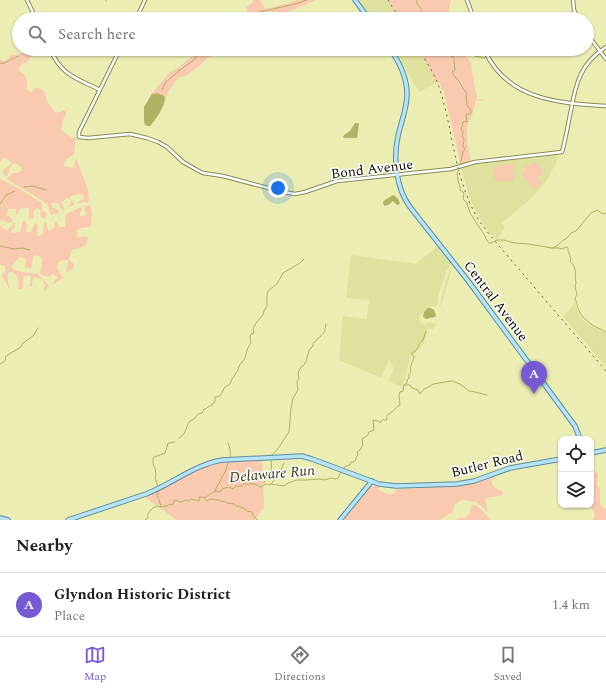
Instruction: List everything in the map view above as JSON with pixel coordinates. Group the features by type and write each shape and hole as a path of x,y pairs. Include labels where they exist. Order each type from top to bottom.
{"main road":[{"path":"355,0 364,12"},
{"name":"Central Avenue","path":"394,56 406,81 407,95 405,113 397,142 397,175 400,189 407,204 516,346 575,426 579,436"},
{"path":"594,452 606,450"},
{"name":"Butler Road","path":"68,520 146,494 196,468 208,463 223,460 302,456 372,481 392,486 457,484 474,481 510,468 558,459"},
{"path":"340,520 372,481"},
{"path":"0,518 8,520"}],"street":[{"path":"27,0 33,12"},
{"path":"139,12 145,0"},
{"path":"468,0 472,12"},
{"path":"573,0 575,12"},
{"path":"594,43 606,59"},
{"path":"572,104 576,87 582,72 590,60 606,47"},
{"path":"53,56 56,62 66,72 100,90 117,56"},
{"path":"488,56 498,71 519,89 538,97 572,104 606,106"},
{"name":"Bond Avenue","path":"100,90 80,131 79,137 88,138 130,134 147,138 166,146 185,164 204,173 222,176 292,194 305,192 334,182 451,169 475,162 562,152 572,104"}],"shaded area":[{"path":"253,0 260,0 265,9 297,0 316,0 288,12 246,12 248,10 246,7 252,3"},
{"path":"358,0 388,0 395,12 367,12"},
{"path":"388,0 451,0 448,12 396,12"},
{"path":"10,56 32,56 27,62 22,64 19,71 27,80 27,89 31,93 35,88 42,89 45,93 47,101 55,112 59,113 64,110 66,111 61,130 72,138 76,137 74,155 67,159 64,166 72,168 74,167 75,160 77,160 88,190 88,203 78,202 83,199 83,195 78,194 71,196 70,199 74,205 66,208 70,205 71,201 69,198 61,202 64,207 64,211 57,203 51,203 52,207 59,211 58,213 51,215 47,204 7,179 12,173 18,173 21,171 22,169 18,164 13,164 8,175 5,177 3,171 11,164 11,162 3,158 0,163 0,58 3,61 6,61"},
{"path":"192,56 212,56 187,75 178,78 168,92 163,107 155,115 147,105 150,96 169,73"},
{"path":"398,56 421,56 431,71 436,83 419,92"},
{"path":"421,56 465,56 471,63 477,99 484,100 476,100 468,124 467,138 471,162 461,165 444,92 439,82 436,83 431,71"},
{"path":"158,93 164,96 164,103 155,120 150,126 147,126 144,122 144,107 152,94"},
{"path":"355,123 359,124 357,138 343,137 350,131"},
{"path":"557,155 558,157 555,165 539,190 502,223 505,227 497,241 475,211 461,168 475,164"},
{"path":"536,162 538,163 543,174 537,177 542,183 534,190 521,175 526,171 524,167"},
{"path":"512,163 514,180 496,181 493,172 495,167"},
{"path":"0,179 42,203 42,210 47,214 45,219 40,215 41,210 37,208 34,211 33,219 29,218 29,208 22,208 18,214 16,214 16,209 8,209 7,215 13,220 11,223 0,220"},
{"path":"393,195 398,199 400,204 397,205 393,201 384,206 383,202"},
{"path":"90,205 92,212 91,227 80,228 77,230 77,236 87,236 88,240 85,246 72,250 69,258 69,260 74,264 74,267 67,273 68,261 60,261 57,268 63,278 52,285 58,278 53,274 48,277 40,273 42,263 41,257 36,255 33,257 31,269 25,267 26,260 20,257 12,265 12,269 38,274 49,286 44,292 45,283 37,277 33,278 32,287 30,286 31,275 23,276 23,289 18,289 18,278 10,271 7,277 9,289 2,275 5,271 5,266 0,265 0,225 2,228 7,230 15,222 15,226 11,232 20,232 24,220 27,224 26,231 31,232 35,223 38,226 38,236 40,236 43,234 46,222 49,231 54,228 55,222 57,222 59,227 64,227 66,214 81,207 82,210 80,212 80,216 84,216 87,214 83,206"},
{"path":"438,246 451,264 446,271 438,297 437,306 431,306 419,316 421,323 426,326 428,322 436,324 434,330 428,328 424,344 410,358 402,387 388,381 394,369 389,360 381,378 339,360 343,316 367,319 369,300 346,298 351,255 416,264"},
{"path":"453,267 440,309 441,298 449,272"},
{"path":"575,303 580,317 589,325 606,333 606,367 563,317"},
{"path":"428,308 434,310 436,315 435,317 426,319 423,317 424,312"},
{"path":"262,458 264,507 255,520 177,520 143,496 213,463"},
{"path":"597,472 598,474 597,485 600,490 600,504 606,509 606,520 593,520 595,514 591,508 594,508 594,473"},
{"path":"494,475 494,479 491,480 493,485 496,489 503,491 503,494 486,498 485,501 488,512 474,501 464,500 454,505 453,512 440,520 342,520 368,488 376,485 379,486 379,491 391,494 395,493 396,489 472,484"},
{"path":"472,505 475,505 481,509 491,520 454,520 465,518 469,514"}],"waterway":[{"path":"259,12 307,0"},
{"path":"416,0 421,8 421,12"},
{"path":"0,64 19,56"},
{"path":"162,90 165,83 194,60 196,56"},
{"path":"452,56 454,59 455,70 452,72 466,92 467,105 471,110 471,114 466,114 467,122 464,121 461,128 464,140 463,146 465,149 463,151 460,165"},
{"path":"475,56 485,58"},
{"path":"459,170 457,173 458,183 460,190 464,193 463,199 467,203 470,213 489,243 497,240 504,240 514,243 552,248 568,248 571,259 570,261 575,269 575,286 577,295 575,298 577,306 583,317 592,325 606,332"},
{"path":"24,187 32,186 47,190"},
{"path":"0,204 6,195 15,191"},
{"path":"552,248 557,246 571,233 576,231 591,213 597,210 602,214 606,213"},
{"path":"0,246 30,250"},
{"path":"179,438 184,434 189,422 198,414 202,413 204,409 212,405 215,402 215,397 220,396 225,387 230,384 245,358 251,342 250,336 254,333 253,329 263,315 267,306 267,294 269,290 277,284 283,273 304,259"},
{"path":"272,455 289,432 293,398 298,390 297,382 299,378 299,371 306,362 309,350 313,346 313,343 324,333 326,324"},
{"path":"0,364 5,361 6,356 21,347 22,344 34,335 38,328"},
{"name":"Delaware Run","path":"343,469 350,465 351,462 356,460 358,455 357,452 363,446 362,439 368,435 369,432 374,430 373,420 380,423 382,420 387,420 387,415 400,405 399,395 400,392 403,391 404,385 407,383 411,372 414,356 412,353 417,350 426,331"},
{"path":"406,385 410,385 412,388 418,390 420,394 424,389 433,384 452,381 460,384 469,391 487,395"},
{"path":"158,486 155,478 156,474 153,459 154,457 165,453 168,443 175,442"},
{"path":"228,443 230,457"},
{"path":"264,484 272,466 271,460"},
{"path":"214,492 229,461"},
{"path":"271,484 279,474 284,463"},
{"name":"Delaware Run","path":"145,520 154,508 164,507 169,504 172,505 175,500 181,502 185,500 189,501 191,499 199,501 199,497 205,498 216,491 220,492 223,488 228,487 233,489 236,486 242,486 244,484 255,484 261,487 266,484 284,486 297,480 336,479 341,472"},
{"path":"159,490 157,494 161,506"},
{"path":"205,499 207,501 210,499 234,504 252,512 253,516 258,520"}],"railway":[{"path":"388,0 396,12"},
{"path":"422,56 439,87 458,169 469,202 475,214 494,240 606,371"}],"place":[{"name":"Glyndon Historic District","path":"534,394"}]}
